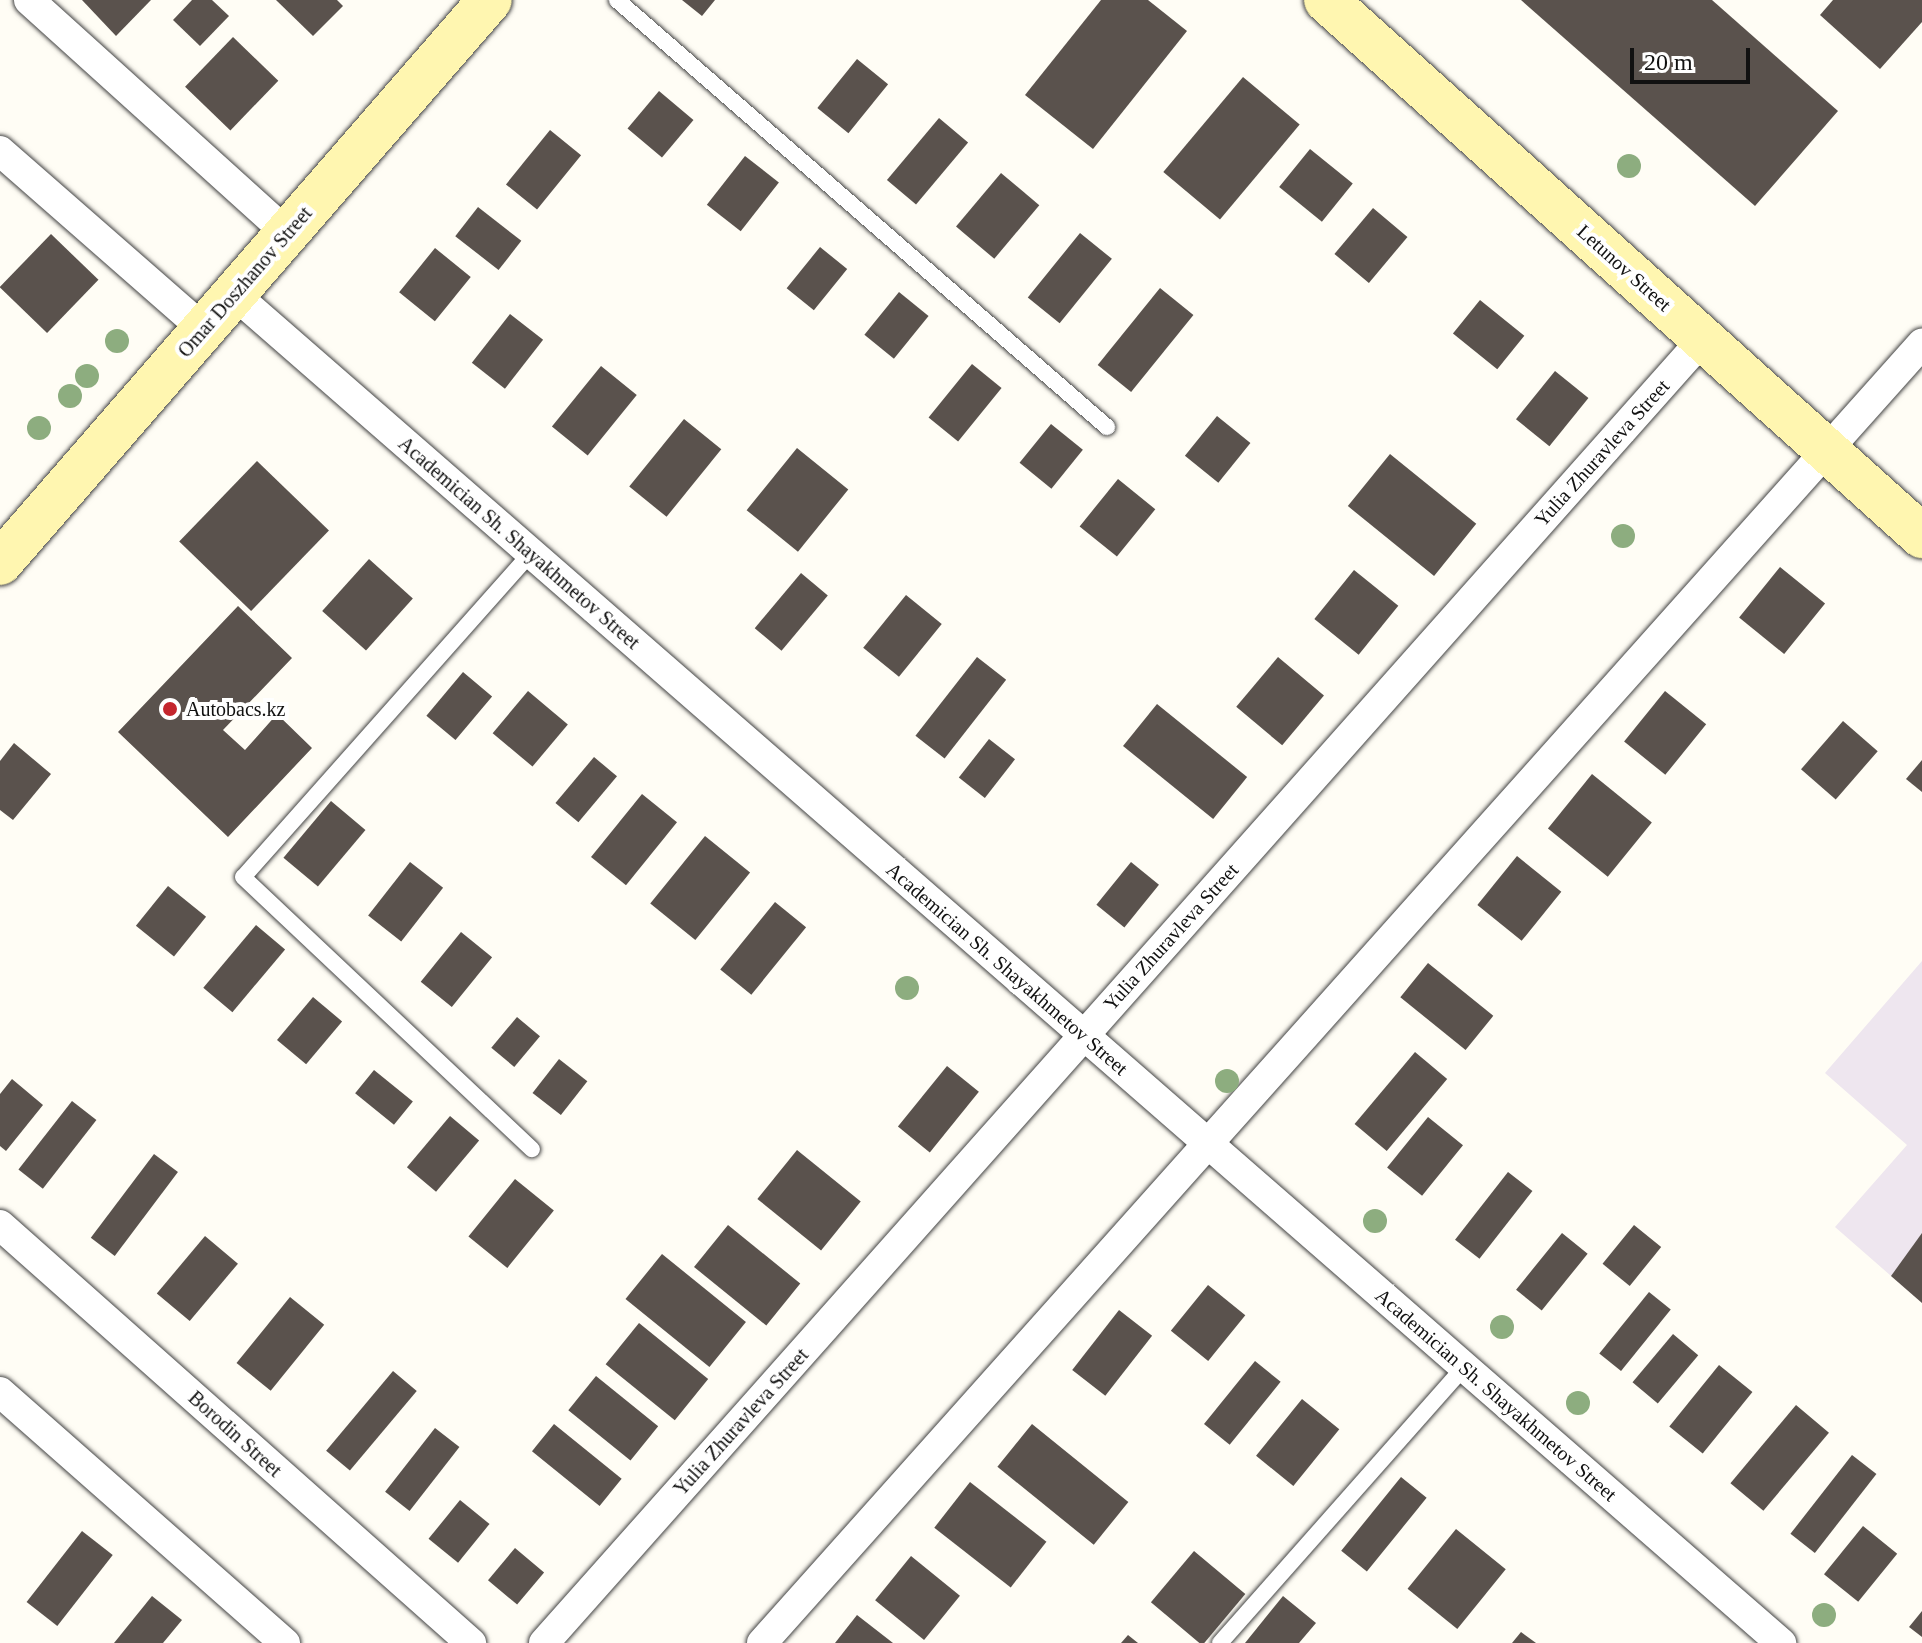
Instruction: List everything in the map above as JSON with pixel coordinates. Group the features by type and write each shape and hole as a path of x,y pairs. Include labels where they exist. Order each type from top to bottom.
{"street":[{"path":"29,0 287,233"},
{"name":"Omar Doszhanov Street","path":"0,563 490,0"},
{"name":"Letunov Street","path":"1326,0 1922,536"},
{"path":"0,151 203,329"},
{"name":"Academician Sh. Shayakhmetov Street","path":"234,294 1781,1643"},
{"name":"Yulia Zhuravleva Street","path":"544,1643 1703,339"},
{"path":"762,1643 1922,344"},
{"name":"Borodin Street","path":"0,1225 471,1643"},
{"path":"0,1392 285,1643"}],"lane":[{"path":"617,0 1107,427"},
{"path":"531,553 243,877 532,1149"},
{"path":"1220,1643 1464,1367"}],"shaded area":[{"path":"1922,961 1922,1303 1835,1227 1907,1145 1825,1073"}],"building":[{"path":"82,0 151,0 116,36"},
{"path":"192,0 212,0 229,16 200,46 173,20"},
{"path":"276,0 337,0 343,6 313,36"},
{"path":"682,0 715,0 702,16"},
{"path":"1101,0 1148,0 1187,31 1093,149 1025,95"},
{"path":"1521,0 1712,0 1838,111 1755,206"},
{"path":"1833,0 1922,0 1922,22 1880,69 1820,15"},
{"path":"233,37 278,81 230,130 185,87"},
{"path":"857,59 888,84 848,133 817,108"},
{"path":"1243,77 1300,125 1220,220 1163,172"},
{"path":"659,91 693,120 662,157 628,129"},
{"path":"939,118 968,142 916,204 887,180"},
{"path":"550,130 581,155 537,210 506,184"},
{"path":"1310,149 1353,184 1322,222 1279,187"},
{"path":"745,156 779,182 741,231 707,205"},
{"path":"1001,173 1039,205 994,259 956,227"},
{"path":"478,207 521,241 499,270 455,236"},
{"path":"1373,208 1407,237 1369,283 1334,254"},
{"path":"1080,233 1112,259 1060,323 1028,298"},
{"path":"51,234 98,280 47,333 0,287"},
{"path":"820,247 847,269 814,310 787,288"},
{"path":"435,248 471,277 435,321 399,292"},
{"path":"1160,288 1193,315 1131,392 1098,365"},
{"path":"899,292 929,316 894,359 864,335"},
{"path":"1480,300 1524,336 1497,369 1453,333"},
{"path":"510,314 543,340 505,389 472,363"},
{"path":"972,364 1002,388 958,442 929,418"},
{"path":"601,366 637,395 588,456 552,427"},
{"path":"1555,371 1588,398 1549,446 1516,419"},
{"path":"1217,416 1250,443 1218,483 1185,456"},
{"path":"684,419 721,449 667,517 629,487"},
{"path":"1051,424 1083,450 1051,489 1020,463"},
{"path":"797,448 848,490 798,552 747,510"},
{"path":"1390,454 1476,524 1434,576 1348,506"},
{"path":"257,461 329,530 251,611 179,542"},
{"path":"1118,479 1155,509 1117,557 1080,526"},
{"path":"369,559 413,598 366,650 322,611"},
{"path":"1780,567 1825,604 1784,654 1739,618"},
{"path":"1354,570 1398,606 1359,655 1314,619"},
{"path":"801,573 828,595 782,651 755,628"},
{"path":"906,595 942,624 899,677 863,648"},
{"path":"238,606 292,658 223,730 245,750 277,714 312,748 228,837 118,732"},
{"path":"977,657 1006,680 945,759 915,736"},
{"path":"1278,657 1324,696 1282,745 1236,707"},
{"path":"463,672 492,696 455,740 426,716"},
{"path":"528,691 568,724 532,767 493,733"},
{"path":"1665,691 1706,724 1665,775 1624,742"},
{"path":"1157,704 1247,777 1213,819 1123,746"},
{"path":"1843,721 1878,751 1836,799 1801,769"},
{"path":"989,739 1015,759 985,798 959,778"},
{"path":"14,743 51,774 13,820 0,810 0,761"},
{"path":"594,757 617,776 578,822 555,803"},
{"path":"1922,760 1922,792 1906,779"},
{"path":"1592,774 1652,822 1608,877 1548,828"},
{"path":"642,794 677,822 626,885 591,857"},
{"path":"331,801 365,830 318,887 283,858"},
{"path":"705,836 750,873 695,940 650,904"},
{"path":"1517,856 1561,892 1522,941 1477,905"},
{"path":"410,862 443,888 401,941 368,916"},
{"path":"1131,862 1159,885 1124,927 1096,905"},
{"path":"168,886 206,917 174,956 136,926"},
{"path":"775,902 806,927 751,995 720,970"},
{"path":"256,925 285,949 232,1012 203,988"},
{"path":"461,932 492,957 452,1007 421,982"},
{"path":"1428,963 1493,1016 1466,1050 1400,997"},
{"path":"313,997 342,1021 306,1064 277,1040"},
{"path":"517,1017 540,1036 514,1067 491,1048"},
{"path":"1415,1052 1447,1079 1387,1151 1355,1124"},
{"path":"559,1059 587,1081 561,1115 533,1093"},
{"path":"947,1066 979,1092 930,1152 898,1127"},
{"path":"374,1070 413,1101 394,1125 355,1093"},
{"path":"12,1079 43,1105 6,1151 0,1146 0,1094"},
{"path":"72,1101 96,1120 43,1189 18,1170"},
{"path":"450,1116 479,1140 436,1192 407,1167"},
{"path":"1428,1117 1463,1145 1422,1196 1387,1168"},
{"path":"797,1150 861,1202 821,1251 757,1199"},
{"path":"154,1154 178,1172 115,1256 91,1238"},
{"path":"1508,1172 1532,1191 1479,1259 1455,1240"},
{"path":"515,1179 554,1210 507,1268 468,1237"},
{"path":"728,1225 800,1284 766,1325 694,1267"},
{"path":"1634,1225 1661,1247 1630,1286 1603,1264"},
{"path":"1562,1233 1588,1254 1542,1310 1516,1290"},
{"path":"1922,1233 1922,1303 1891,1276"},
{"path":"205,1236 238,1264 190,1321 157,1293"},
{"path":"662,1254 746,1322 709,1367 625,1299"},
{"path":"1208,1285 1245,1315 1208,1361 1171,1331"},
{"path":"1649,1292 1671,1310 1621,1371 1599,1353"},
{"path":"290,1297 324,1325 271,1391 237,1363"},
{"path":"1119,1310 1152,1336 1105,1396 1072,1370"},
{"path":"639,1323 708,1379 675,1420 606,1364"},
{"path":"1673,1334 1698,1355 1658,1403 1633,1382"},
{"path":"1255,1361 1281,1382 1230,1445 1204,1424"},
{"path":"1719,1365 1752,1392 1703,1453 1669,1426"},
{"path":"393,1371 417,1391 350,1471 326,1451"},
{"path":"596,1376 658,1426 630,1461 568,1410"},
{"path":"1302,1399 1339,1429 1293,1486 1256,1456"},
{"path":"1796,1405 1829,1433 1763,1511 1730,1483"},
{"path":"554,1424 622,1479 600,1506 532,1451"},
{"path":"1032,1424 1128,1502 1094,1545 997,1467"},
{"path":"435,1428 459,1447 410,1511 385,1492"},
{"path":"1852,1455 1876,1474 1815,1553 1790,1534"},
{"path":"1401,1477 1427,1498 1367,1572 1341,1551"},
{"path":"970,1482 1046,1542 1011,1587 934,1528"},
{"path":"460,1500 490,1524 458,1563 429,1539"},
{"path":"1863,1526 1897,1554 1858,1602 1824,1574"},
{"path":"1456,1529 1506,1569 1457,1629 1408,1589"},
{"path":"82,1531 113,1555 57,1626 27,1602"},
{"path":"515,1548 544,1572 517,1605 488,1580"},
{"path":"1194,1551 1245,1594 1204,1643 1199,1643 1151,1602"},
{"path":"911,1556 960,1596 924,1640 875,1600"},
{"path":"152,1596 182,1620 163,1643 114,1643"},
{"path":"1283,1596 1316,1623 1299,1643 1245,1643"},
{"path":"1922,1611 1922,1637 1909,1627"},
{"path":"857,1615 893,1643 835,1643"},
{"path":"1521,1632 1536,1643 1512,1643"},
{"path":"1128,1635 1138,1643 1121,1643"}],"place":[{"name":"Autobacs.kz","path":"170,709"}]}
